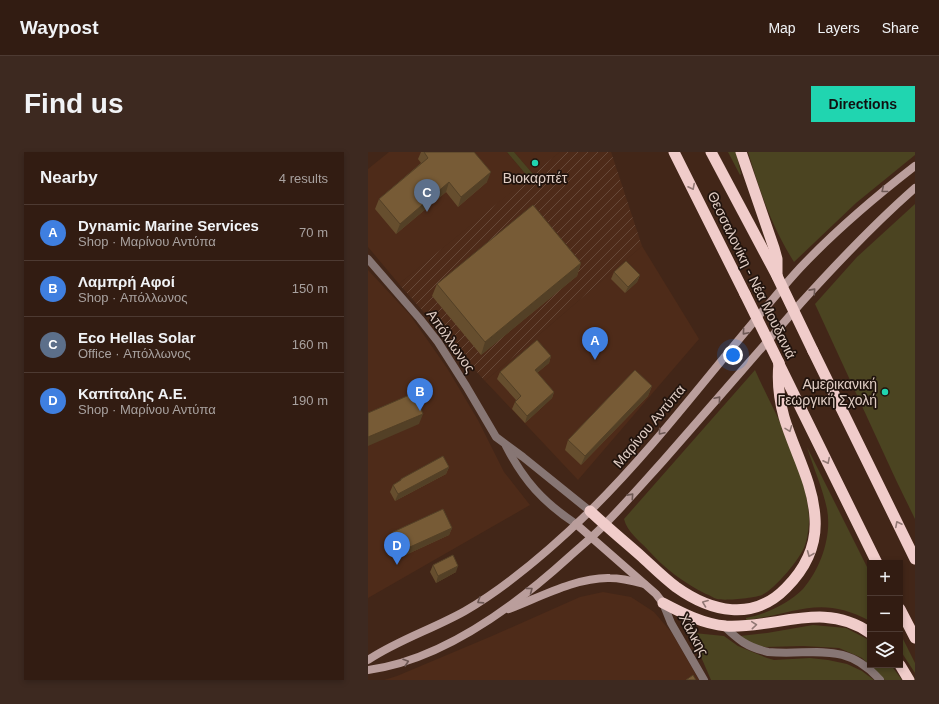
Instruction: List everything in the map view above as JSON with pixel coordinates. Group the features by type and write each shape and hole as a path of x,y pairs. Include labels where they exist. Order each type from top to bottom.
{"highway":[{"name":"Θεσσαλονίκη - Νέα Μουδανιά","path":"674,152 876,560"},
{"name":"Θεσσαλονίκη - Νέα Μουδανιά","path":"711,152 777,276 915,559"},
{"path":"741,152 777,259 777,276"},
{"path":"590,512 675,586 701,602 718,608 746,610 757,607 783,592 804,568 810,555 814,543 815,518 814,504 807,480 784,418 778,391 778,363"},
{"path":"663,603 686,614 723,626 760,624 820,616 845,620 868,632"},
{"path":"903,615 915,638"},
{"path":"902,668 909,680"}],"main road":[{"name":"Μαρίνου Αντύπα","path":"368,660 389,646 433,627 470,607 500,588 532,564 590,512 651,445 799,269 858,211 915,166"},
{"path":"368,670 384,668 402,663 433,652 454,641 532,589 591,538 605,525 698,422 848,252 884,215 915,188"},
{"path":"576,524 656,594 663,603"},
{"path":"499,612 565,587 595,579 621,578 644,584"}],"street":[{"name":"Απόλλωνος","path":"368,258 438,342 496,437 504,443"},
{"path":"504,443 590,512"},
{"path":"504,443 525,479 553,508 576,524"},
{"name":"Χάλκης","path":"663,603 672,623 704,680"},
{"path":"723,626 741,641 758,650 768,652 827,652 848,656 861,662 880,680"}],"shaded area":[{"path":"389,152 507,152 529,178 399,284 368,247 368,169"},
{"path":"507,152 514,152 533,174 529,178"},
{"name":"Βιοκαρπέτ","path":"514,152 560,152 533,174"},
{"path":"560,152 611,152 642,246 485,381 399,284"},
{"path":"728,152 736,152 740,175"},
{"path":"748,152 915,152 915,155 856,203 794,262 767,209"},
{"name":"Αμερικανική Γεωργική Σχολή","path":"915,204 915,519 815,304 857,257"},
{"path":"642,246 699,339 578,480 485,381"},
{"path":"368,270 410,315 447,368 478,420 504,472 530,505 368,598"},
{"path":"755,370 781,424 796,460 807,498 809,518 808,535 803,551 793,565 767,592 762,595 747,598 726,600 717,599 690,585 675,575 654,557 634,536 624,519"},
{"path":"807,447 867,567 867,620 852,613 822,607 808,608 746,620 746,618 776,608 791,599 803,589 809,581 820,562 824,551 828,530 827,509"},
{"path":"603,592 631,597 654,612 672,633 699,680 384,680 397,676 492,636 580,597"},
{"path":"813,625 846,628 867,639 867,663 862,658 839,648 803,646 765,647 752,645 740,636"},
{"path":"694,633 724,636 738,646 774,660 810,658 847,664 862,671 874,680 711,680 692,636"},
{"path":"903,639 915,663 915,673 903,655"},
{"path":"872,668 893,668 902,680 885,680"}],"building":[{"path":"424,152 474,152 491,172 461,197 449,182 400,224 379,199 428,158"},
{"path":"533,205 581,263 485,342 437,284"},
{"path":"626,261 640,275 628,287 614,272"},
{"path":"537,340 551,356 535,370 554,392 527,416 515,402 521,396 500,372"},
{"path":"635,370 652,386 585,456 568,440"},
{"path":"414,393 423,414 368,437 368,413"},
{"path":"443,456 449,467 398,494 393,485"},
{"path":"443,509 452,528 401,551 393,532"},
{"path":"453,555 458,566 438,576 433,565"},
{"path":"693,675 696,680 686,680"}],"place":[{"name":"Βιοκαρπέτ","path":"535,163"},
{"name":"Eco Hellas Solar","path":"427,212"},
{"name":"Dynamic Marine Services","path":"595,360"},
{"name":"Αμερικανική Γεωργική Σχολή","path":"885,392"},
{"name":"Λαμπρή Αφοί","path":"420,411"},
{"name":"Καπίταλης Α.Ε.","path":"397,565"}]}
